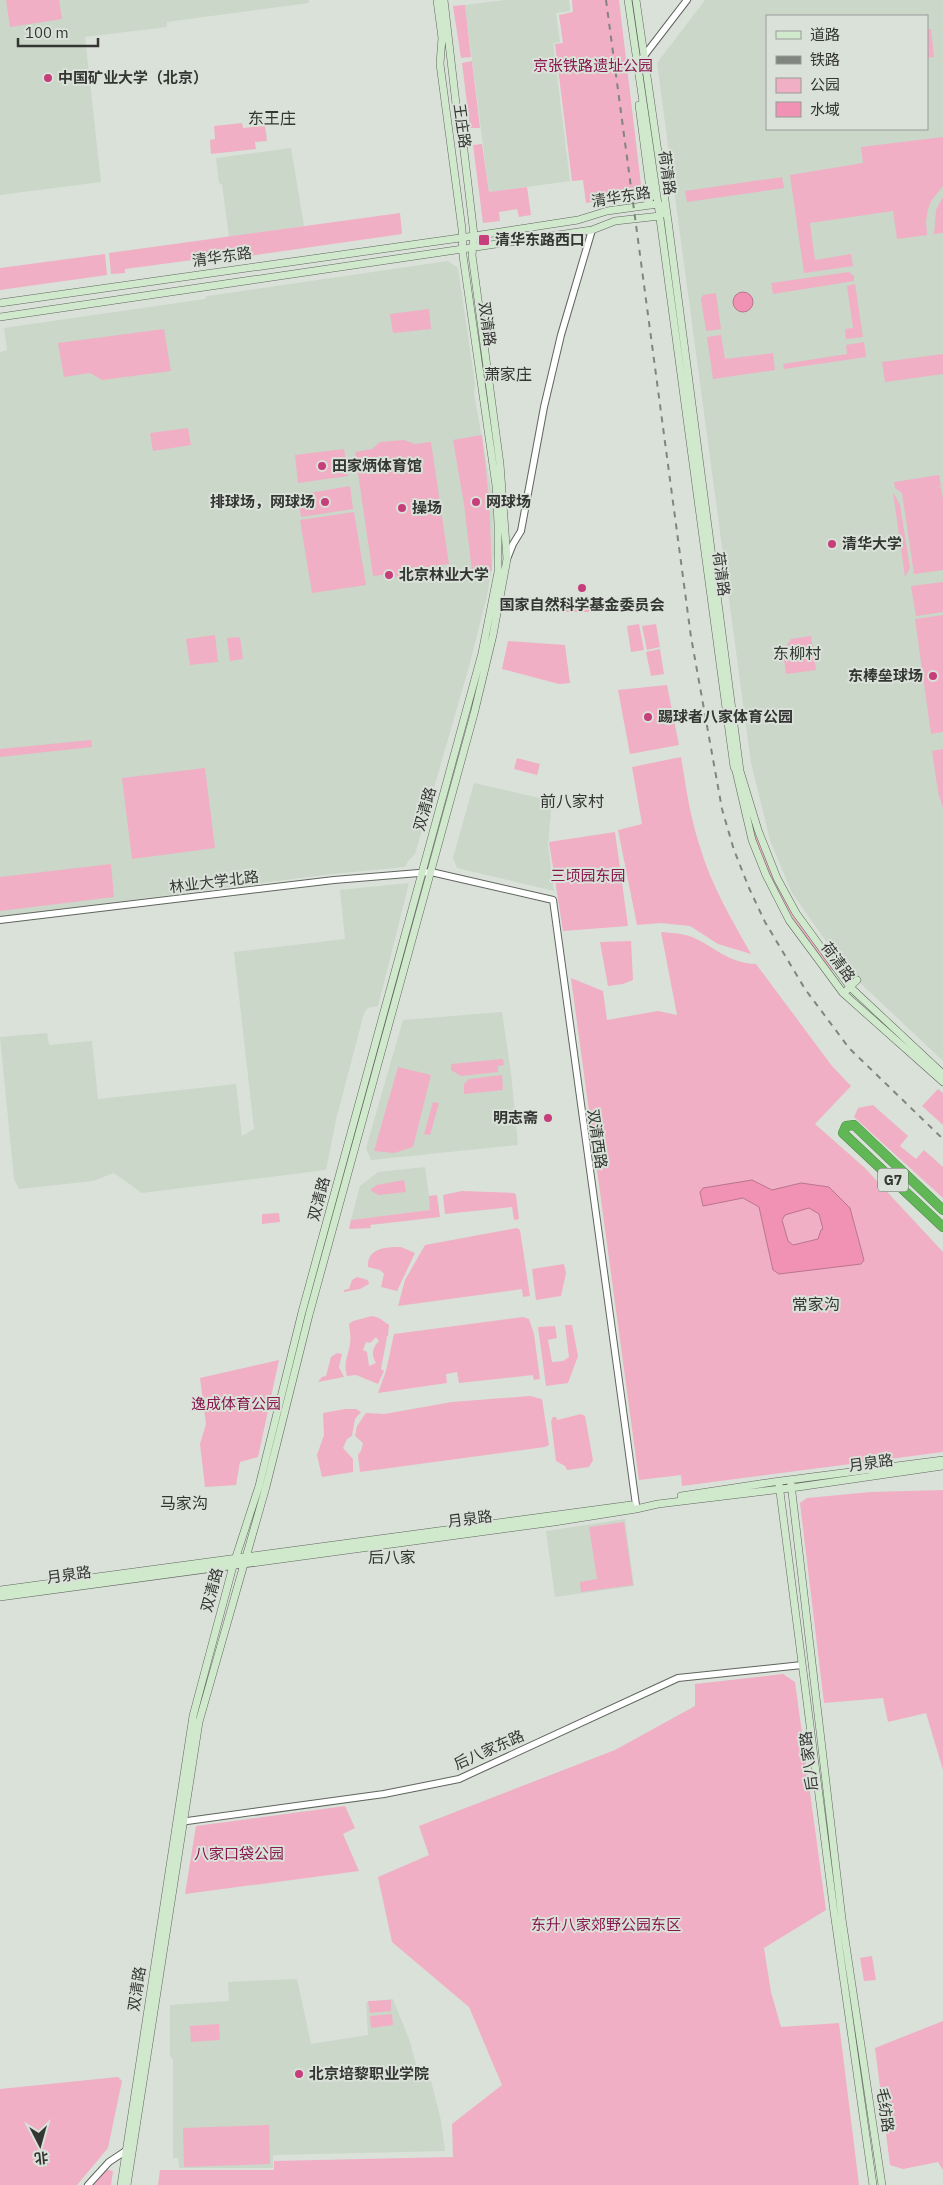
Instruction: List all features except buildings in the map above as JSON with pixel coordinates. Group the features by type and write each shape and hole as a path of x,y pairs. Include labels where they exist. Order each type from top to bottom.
{"highway":[{"name":"G7","path":"943,1210 854,1124 846,1126 843,1133 943,1227"}],"main road":[{"name":"王庄路","path":"437,0 442,38 440,64 463,238 463,253"},
{"name":"王庄路","path":"444,0 474,236 473,251"},
{"name":"荷清路","path":"628,0 660,216 734,767 752,840 766,875 789,920 843,993 943,1082"},
{"name":"荷清路","path":"636,0 740,770 758,830 778,878 796,913 850,987 943,1074"},
{"path":"638,65 636,80 651,198 646,205"},
{"name":"清华东路","path":"0,303 463,238 578,220 607,211 646,205 658,204 665,209 660,216 615,221 592,230 463,253 250,278 0,317"},
{"name":"双清路","path":"121,2185 179,1822 198,1722 247,1556 309,1315 485,672 508,559 500,464 473,251"},
{"name":"双清路","path":"127,2185 193,1716 233,1566 259,1486 302,1312 482,653 498,572 496,486 463,253"},
{"path":"843,993 858,980"},
{"name":"月泉路","path":"0,1597 244,1565 364,1546 567,1520 779,1485 790,1480 943,1460"},
{"name":"月泉路","path":"0,1590 779,1485 792,1488 943,1466"},
{"name":"后八家路","path":"790,1480 841,1909 861,2038"},
{"name":"后八家路","path":"779,1485 852,2038"},
{"name":"毛纺路","path":"852,2038 873,2185"},
{"name":"毛纺路","path":"861,2038 882,2185"}],"street":[{"path":"638,65 687,0"},
{"name":"双清路","path":"508,559 513,544 521,531 544,407 561,335 592,230"},
{"name":"林业大学北路","path":"0,920 315,882 431,872"},
{"name":"双清西路","path":"431,872 553,900 636,1505"},
{"name":"后八家东路","path":"179,1822 384,1794 459,1779 678,1678 802,1665"},
{"path":"88,2185 109,2162 133,2146"}],"shaded area":[{"name":"中国矿业大学（北京）","path":"0,0 309,0 309,3 167,22 167,27 85,37 101,182 0,195"},
{"path":"505,0 569,0 570,11 556,13 560,42 553,43 570,181 489,192 465,5"},
{"name":"清华大学","path":"705,0 943,0 943,1061 857,980 837,957 792,893 770,840 751,763 657,63"},
{"path":"291,148 304,226 229,237 222,184 219,183 216,158"},
{"name":"北京林业大学","path":"448,261 458,268 475,384 474,394 493,499 494,554 487,596 470,663 415,854 405,867 332,874 0,919 0,352 7,350 4,328"},
{"path":"474,783 552,801 548,844 554,891 457,868 453,858"},
{"path":"409,883 378,1006 368,1008 364,1013 336,1120 326,1170 142,1193 114,1173 93,1181 19,1189 14,1179 0,1037 47,1033 49,1045 92,1041 98,1099 236,1084 242,1136 254,1129 234,952 345,939 340,890"},
{"path":"502,1012 511,1073 518,1145 371,1160 366,1148 403,1020"},
{"path":"425,1167 431,1210 351,1220 360,1186 378,1172"},
{"path":"625,1519 634,1586 555,1597 546,1531"},
{"name":"北京培黎职业学院","path":"297,1979 311,2044 368,2035 366,2002 393,1999 409,2039 417,2068 431,2081 441,2121 445,2151 273,2155 273,2168 179,2168 178,2158 173,2158 173,2059 170,2057 170,2005 229,2001 228,1982"}],"green space":[{"path":"6,0 59,0 62,19 10,27"},
{"name":"京张铁路遗址公园","path":"572,0 619,0 642,193 586,203 583,180 572,181 555,44 563,43 559,15 573,12"},
{"path":"465,5 471,57 461,58 453,6"},
{"path":"928,29 931,29 934,57 928,58"},
{"path":"472,61 480,128 470,128 462,63"},
{"path":"242,123 243,128 265,126 267,141 255,142 256,149 211,154 210,140 215,139 214,126"},
{"path":"943,137 943,186 931,201 928,209 926,221 927,235 897,239 893,211 810,223 815,260 851,254 853,266 804,273 790,175 863,163 861,147"},
{"path":"482,144 489,192 527,187 531,215 519,217 517,209 499,212 500,221 483,223 473,145"},
{"path":"782,177 784,188 687,202 685,191"},
{"path":"943,197 943,233 934,234 936,210"},
{"path":"400,213 402,234 201,263 200,259 125,269 125,273 111,274 109,253"},
{"path":"105,254 107,275 0,290 0,268"},
{"path":"849,272 854,276 854,281 773,294 771,283"},
{"path":"855,284 863,337 846,339 845,329 853,328 847,286"},
{"path":"716,293 721,329 706,331 701,299 703,295"},
{"path":"429,309 431,329 393,333 390,314"},
{"path":"164,329 171,371 102,380 90,373 64,377 58,343"},
{"path":"721,335 725,359 773,353 775,370 713,379 707,337"},
{"path":"864,342 866,357 784,369 783,364 847,354 846,345"},
{"path":"943,354 943,374 885,382 882,362"},
{"path":"188,428 191,445 153,451 150,433"},
{"name":"网球场","path":"482,435 489,499 492,571 472,571 464,504 453,440"},
{"name":"操场","path":"404,440 415,444 431,442 449,564 429,567 424,574 398,578 388,574 373,576 355,452 372,449 380,442"},
{"name":"田家炳体育馆","path":"344,449 348,476 298,483 295,455"},
{"path":"939,475 941,486 935,488 941,487 943,499 943,570 914,574 902,493 895,488 894,482"},
{"name":"排球场，网球场","path":"350,486 353,509 301,517 298,495"},
{"path":"893,492 900,505 910,568 905,577"},
{"path":"354,512 366,585 312,593 300,520"},
{"path":"943,582 943,612 916,616 911,586"},
{"path":"600,602 601,612 546,612 544,604"},
{"name":"东棒垒球场","path":"943,615 943,732 931,734 915,619"},
{"path":"639,624 644,650 631,652 627,626"},
{"path":"656,624 660,647 647,650 642,626"},
{"path":"215,635 218,662 190,665 186,639"},
{"path":"811,636 816,670 786,674 783,651 791,639"},
{"path":"240,637 243,659 230,661 227,638"},
{"path":"508,641 565,645 570,683 559,684 502,669"},
{"path":"660,649 664,674 651,676 646,652"},
{"name":"踢球者八家体育公园","path":"667,685 679,745 630,754 618,690"},
{"path":"91,740 92,747 0,757 0,749"},
{"path":"943,749 943,808 938,792 932,751"},
{"path":"681,757 691,813 705,861 722,902 751,954 718,944 690,926 661,923 637,925 618,830 642,824 632,767"},
{"path":"517,758 540,764 537,775 514,769"},
{"path":"205,768 215,848 132,859 122,778"},
{"path":"745,793 776,877 834,970 832,971 797,924 767,872 750,825"},
{"name":"三顷园东园","path":"615,832 628,926 563,931 549,842"},
{"path":"111,864 114,897 0,911 0,877"},
{"path":"661,932 688,936 737,961 756,964 832,1066 851,1086 815,1124 865,1168 943,1252 943,1452 682,1486 681,1475 639,1480 571,978 603,991 607,1020 658,1011 677,1015"},
{"path":"631,941 633,980 623,984 608,986 600,942"},
{"path":"503,1059 504,1065 498,1066 498,1072 461,1076 451,1070 451,1064"},
{"path":"398,1067 431,1075 413,1147 394,1153 374,1151"},
{"path":"502,1075 503,1090 464,1094 464,1084 469,1079"},
{"path":"938,1089 943,1093 943,1125 922,1106"},
{"path":"433,1102 439,1103 430,1135 424,1134"},
{"path":"873,1105 908,1136 900,1146 916,1159 924,1150 943,1167 943,1198 854,1117 858,1108"},
{"path":"404,1180 406,1192 379,1195 370,1190 377,1185"},
{"path":"462,1191 514,1193 516,1195 519,1219 514,1220 512,1207 445,1214 443,1195"},
{"path":"437,1195 440,1217 370,1225 371,1228 349,1229 351,1220 430,1210 429,1196"},
{"path":"279,1213 280,1222 262,1224 262,1214"},
{"path":"517,1228 520,1230 530,1296 523,1297 522,1289 398,1306 405,1280 425,1245"},
{"path":"401,1247 415,1253 397,1291 381,1287 384,1274 380,1270 368,1267 370,1256 383,1248"},
{"path":"564,1264 566,1273 561,1296 536,1300 532,1269"},
{"path":"357,1277 368,1280 369,1284 360,1289 344,1292 344,1290 349,1289 352,1280"},
{"path":"372,1316 379,1318 389,1325 388,1336 385,1337 387,1337 381,1369 384,1371 378,1384 356,1375 347,1376 346,1364 350,1339 349,1324 353,1321","holes":["376,1337 379,1341 373,1352 376,1363 369,1366 367,1352 363,1350 366,1342 370,1343"]},
{"path":"523,1317 529,1319 534,1334 540,1379 534,1380 533,1375 459,1383 457,1372 446,1374 447,1383 378,1393 386,1371 394,1334"},
{"path":"565,1325 572,1325 578,1356 568,1383 546,1386 538,1327 555,1326 557,1338 548,1340 552,1362 563,1361 569,1357"},
{"path":"337,1353 342,1354 339,1367 344,1377 318,1382 322,1377 326,1376 331,1357"},
{"name":"逸成体育公园","path":"279,1360 258,1457 240,1462 236,1485 205,1487 200,1444 206,1424 200,1378"},
{"path":"530,1396 542,1399 549,1445 545,1447 360,1472 358,1455 363,1443 355,1436 357,1426 366,1413 384,1414 452,1402"},
{"path":"356,1409 361,1412 355,1419 352,1436 347,1439 343,1448 353,1459 353,1472 322,1477 317,1455 324,1435 323,1413"},
{"path":"581,1414 585,1416 593,1460 589,1467 567,1470 565,1466 556,1461 551,1421 553,1417 556,1417 557,1420"},
{"path":"943,1490 943,1770 926,1713 888,1722 883,1698 824,1703 800,1503 807,1498 871,1492"},
{"path":"624,1522 633,1585 581,1592 580,1582 597,1579 589,1527"},
{"name":"东升八家郊野公园东区","path":"783,1674 795,1682 826,1910 764,1948 771,1992 781,2027 839,2023 859,2185 158,2185 160,2170 274,2170 274,2161 453,2157 452,2124 502,2085 469,2007 392,1942 378,1877 429,1855 419,1826 615,1750 695,1706 695,1684"},
{"name":"八家口袋公园","path":"345,1806 355,1828 343,1834 359,1871 185,1894 196,1826"},
{"path":"872,1956 876,1980 864,1981 860,1958"},
{"path":"391,2000 391,2011 370,2013 368,2001"},
{"path":"392,2014 393,2025 371,2028 370,2016"},
{"path":"943,2021 943,2170 938,2162 903,2169 890,2165 875,2048"},
{"path":"219,2024 220,2040 191,2042 190,2026"},
{"path":"118,2077 122,2081 108,2148 77,2185 0,2185 0,2089"},
{"path":"269,2125 270,2164 184,2167 183,2128"},
{"path":"106,2169 113,2171 111,2185 91,2185"}],"water":[{"path":"739,292 747,292 753,298 753,306 747,312 739,312 733,306 733,298"},
{"path":"752,1180 772,1190 801,1183 829,1187 850,1208 864,1260 861,1264 779,1274 773,1270 759,1207 743,1198 703,1206 700,1192 703,1188","holes":["809,1208 819,1214 823,1229 818,1239 793,1245 788,1241 782,1220 785,1215"]}],"railway":[{"path":"606,0 691,637 722,809 734,850 765,922 805,989 849,1048 943,1139"}],"place":[{"name":"中国矿业大学（北京）","path":"48,78"},
{"name":"清华东路西口","path":"484,240"},
{"name":"田家炳体育馆","path":"322,466"},
{"name":"排球场，网球场","path":"325,502"},
{"name":"网球场","path":"476,502"},
{"name":"操场","path":"402,508"},
{"name":"清华大学","path":"832,544"},
{"name":"北京林业大学","path":"389,575"},
{"name":"国家自然科学基金委员会","path":"582,588"},
{"name":"东棒垒球场","path":"933,676"},
{"name":"踢球者八家体育公园","path":"648,717"},
{"name":"明志斋","path":"548,1118"},
{"name":"北京培黎职业学院","path":"299,2074"}],"district":[{"name":"东王庄","path":"272,118"},
{"name":"萧家庄","path":"508,374"},
{"name":"东柳村","path":"797,653"},
{"name":"前八家村","path":"572,801"},
{"name":"常家沟","path":"816,1304"},
{"name":"马家沟","path":"184,1503"},
{"name":"后八家","path":"392,1557"}]}
